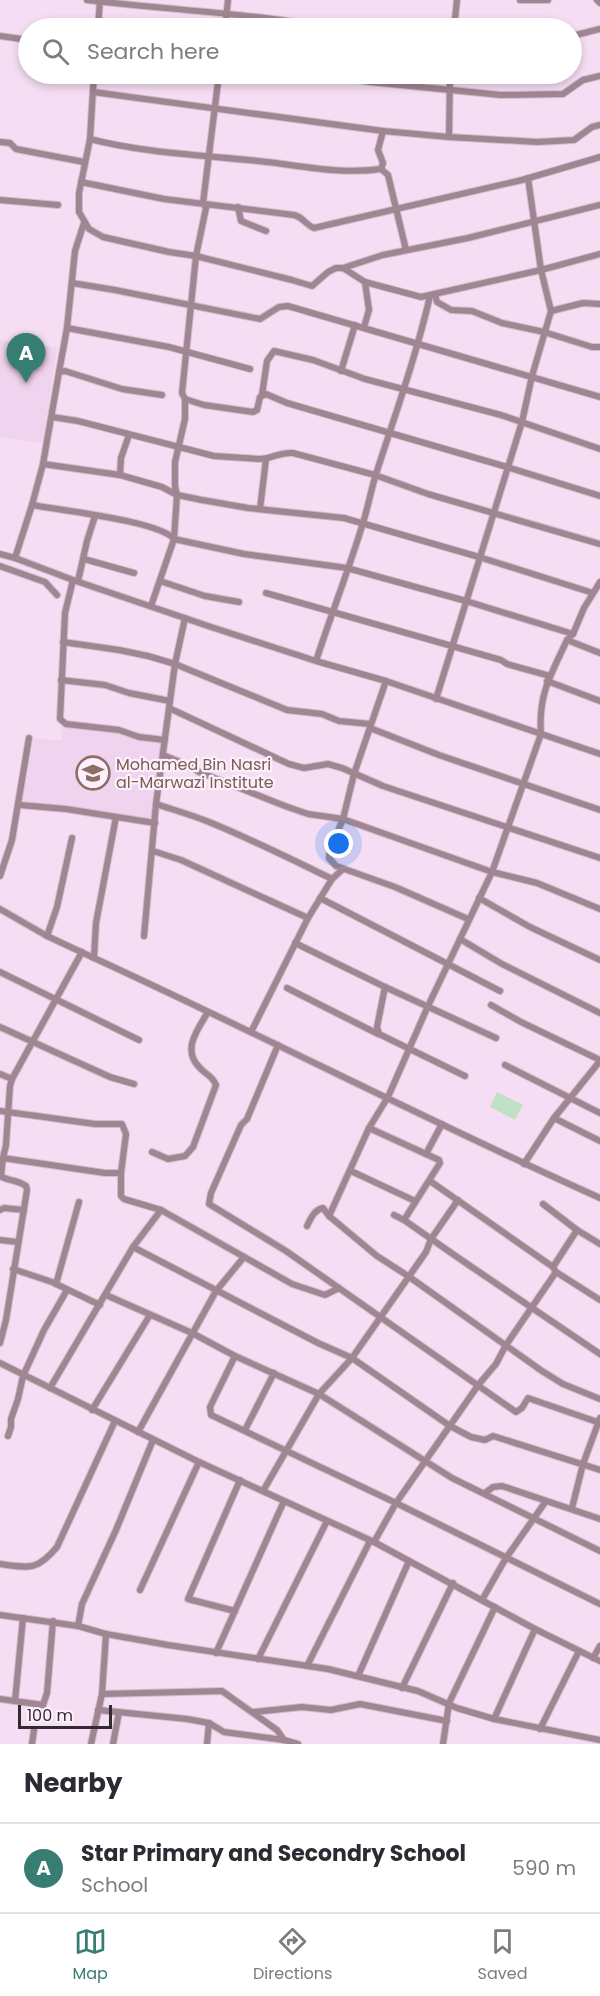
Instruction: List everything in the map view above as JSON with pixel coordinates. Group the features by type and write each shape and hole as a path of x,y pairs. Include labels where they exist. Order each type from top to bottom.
{"street":[{"path":"87,0 272,18"},
{"path":"226,18 228,0"},
{"path":"455,18 457,0"},
{"path":"520,0 548,0"},
{"path":"99,18 100,1"},
{"path":"582,34 600,29"},
{"path":"0,36 18,39"},
{"path":"582,81 600,76"},
{"path":"93,84 90,138 81,182 79,212 84,223 94,233 103,237 196,256 312,286 327,272 336,268 600,205"},
{"path":"151,606 174,538 177,495 175,462 185,419 185,399 182,393 196,256 206,208 203,203 218,84"},
{"path":"393,84 501,95 563,94 577,84"},
{"path":"449,137 450,84"},
{"path":"93,92 383,131 449,137 537,142 574,140 592,127 600,126"},
{"path":"381,169 383,164 378,150 383,131"},
{"path":"90,138 134,147 322,170 356,172 381,169 388,175 388,183 397,209 406,250"},
{"path":"0,142 10,142 16,149 84,162"},
{"path":"81,182 164,199 294,215 301,217 314,228 528,178 600,157"},
{"path":"436,699 522,422 532,376 552,311 541,270 528,178"},
{"path":"0,200 58,205"},
{"path":"238,207 241,221 266,231"},
{"path":"15,558 43,464 67,328 75,251 84,223"},
{"path":"343,268 365,282 421,297 600,254"},
{"path":"364,327 369,305 365,282"},
{"path":"72,284 115,290 260,319 279,307 288,306 600,396"},
{"path":"432,295 437,302 451,310 472,311 502,323 544,332 592,347 600,347"},
{"path":"316,661 363,523 375,475 419,344 432,295"},
{"path":"552,311 583,303 600,304"},
{"path":"341,371 355,325"},
{"path":"67,328 187,352 250,369"},
{"path":"185,399 204,405 253,412 257,410 262,395 267,361 274,351 313,360 365,379 522,422 600,449"},
{"path":"59,372 65,371 122,389 162,395"},
{"path":"262,395 600,496"},
{"path":"52,417 78,421 214,456 266,459 280,452 293,453 375,475 428,494 600,544"},
{"path":"120,475 121,458 129,435"},
{"path":"260,509 266,459"},
{"path":"43,464 120,475 162,487 177,495 260,509 331,516 363,523 593,593"},
{"path":"32,505 152,528 174,538 244,554 347,568 466,601 570,637 600,652"},
{"path":"95,516 84,559 65,614 61,721 66,724 119,730 139,737 165,740"},
{"path":"0,554 185,618 316,661 386,681 600,754"},
{"path":"84,559 134,573"},
{"path":"0,566 45,582 53,588 57,595"},
{"path":"160,581 205,596 239,602"},
{"path":"329,1216 369,1128 388,1097 408,1047 492,872 541,734 539,712 549,679 584,608 600,582"},
{"path":"266,593 501,660 600,701"},
{"path":"144,936 156,804 175,664 185,618"},
{"path":"63,642 119,650 175,664 287,710 322,714 339,721 370,726 439,755 600,810"},
{"path":"61,680 105,685 170,705 289,764 304,768 328,764 383,786 600,858"},
{"path":"386,681 354,774 343,819 329,858 336,866 395,887 468,919"},
{"path":"0,876 20,805 30,738"},
{"path":"163,755 285,806 308,813 343,819 492,872 537,883 600,909"},
{"path":"156,804 237,834 332,879"},
{"path":"20,805 66,809 155,823"},
{"path":"94,958 96,923 117,817"},
{"path":"47,936 57,907 72,838"},
{"path":"153,851 181,860 308,918"},
{"path":"251,1032 308,918 332,879 343,869"},
{"path":"320,898 500,991"},
{"path":"479,898 530,927 600,960"},
{"path":"0,909 47,936 524,1164 600,1198"},
{"path":"459,939 502,964 600,1012"},
{"path":"295,942 385,987 496,1038"},
{"path":"0,1342 6,1320 26,1186 21,1182 0,1176 3,1158 4,1112 12,1079 82,952"},
{"path":"0,972 139,1040"},
{"path":"379,1034 377,1027 385,987"},
{"path":"287,988 465,1076"},
{"path":"491,1005 600,1060 554,1118 524,1164"},
{"path":"152,1152 168,1159 185,1156 193,1148 216,1085 213,1077 199,1068 192,1057 191,1045 208,1012"},
{"path":"0,1027 110,1077 134,1084"},
{"path":"278,1045 247,1119 241,1125 216,1182 209,1204 286,1251 516,1412 522,1408 528,1398 599,1421 583,1464 572,1508"},
{"path":"505,1065 600,1113"},
{"path":"0,1074 12,1079"},
{"path":"4,1112 95,1124 122,1124 126,1134 121,1173 122,1198 161,1210 292,1284 326,1295 339,1288"},
{"path":"554,1118 600,1141"},
{"path":"426,1154 442,1124"},
{"path":"369,1128 440,1161 430,1181 415,1200 404,1220"},
{"path":"3,1158 105,1173 121,1173"},
{"path":"351,1171 415,1200"},
{"path":"430,1181 600,1300"},
{"path":"263,1491 319,1394 352,1358 426,1252 431,1239 458,1200"},
{"path":"56,1284 79,1202"},
{"path":"543,1204 600,1244"},
{"path":"0,1210 4,1208 24,1209"},
{"path":"307,1226 314,1213 323,1208 329,1216 377,1256 542,1371 563,1384 600,1399"},
{"path":"50,1389 133,1247 161,1210"},
{"path":"394,1215 600,1354"},
{"path":"307,1666 372,1542 396,1503 479,1384 496,1364 555,1270 577,1230"},
{"path":"0,1240 17,1242"},
{"path":"133,1247 318,1343 352,1358 471,1437 485,1440 492,1436 600,1470"},
{"path":"138,1432 216,1291 244,1257"},
{"path":"13,1269 56,1284 100,1305"},
{"path":"8,1436 23,1376 44,1330 67,1290"},
{"path":"106,1295 319,1394 424,1462 600,1551"},
{"path":"92,1410 150,1315"},
{"path":"235,1356 210,1407 211,1415 286,1449 600,1604"},
{"path":"0,1363 153,1440 372,1542 600,1662"},
{"path":"245,1430 274,1373"},
{"path":"0,1564 33,1567 45,1561 57,1547 115,1421"},
{"path":"78,1626 82,1604 116,1530 153,1440"},
{"path":"140,1590 199,1462"},
{"path":"235,1611 188,1599 240,1480"},
{"path":"485,1493 493,1487 502,1486 600,1519"},
{"path":"216,1653 284,1501"},
{"path":"482,1600 506,1558 546,1501"},
{"path":"258,1659 327,1521"},
{"path":"358,1676 409,1561"},
{"path":"402,1688 453,1583"},
{"path":"443,1744 449,1703 495,1607"},
{"path":"0,1615 78,1626 106,1634 358,1676 418,1691 458,1708 494,1719 600,1740"},
{"path":"15,1701 23,1618"},
{"path":"0,1700 43,1705 53,1622"},
{"path":"494,1719 535,1629"},
{"path":"91,1744 102,1694 106,1634"},
{"path":"593,1658 600,1646"},
{"path":"540,1729 579,1651"},
{"path":"102,1694 222,1690 276,1730 284,1740"},
{"path":"252,1712 302,1707 331,1710 360,1704 447,1721"},
{"path":"98,1710 187,1719 209,1723 224,1732 298,1744"},
{"path":"113,1744 119,1712"},
{"path":"207,1744 209,1723"},
{"path":"32,1744 34,1730"}],"shaded area":[{"path":"0,340 57,348 43,443 0,437"},
{"name":"Mohamed Bin Nasri al-Marwazi Institute","path":"61,725 126,734 163,742 152,819 22,804 34,739 62,740"}],"green space":[{"path":"497,1092 523,1105 515,1120 490,1107"}],"place":[{"name":"Star Primary and Secondry School","path":"26,383"},
{"name":"Mohamed Bin Nasri al-Marwazi Institute","path":"93,773"}]}
